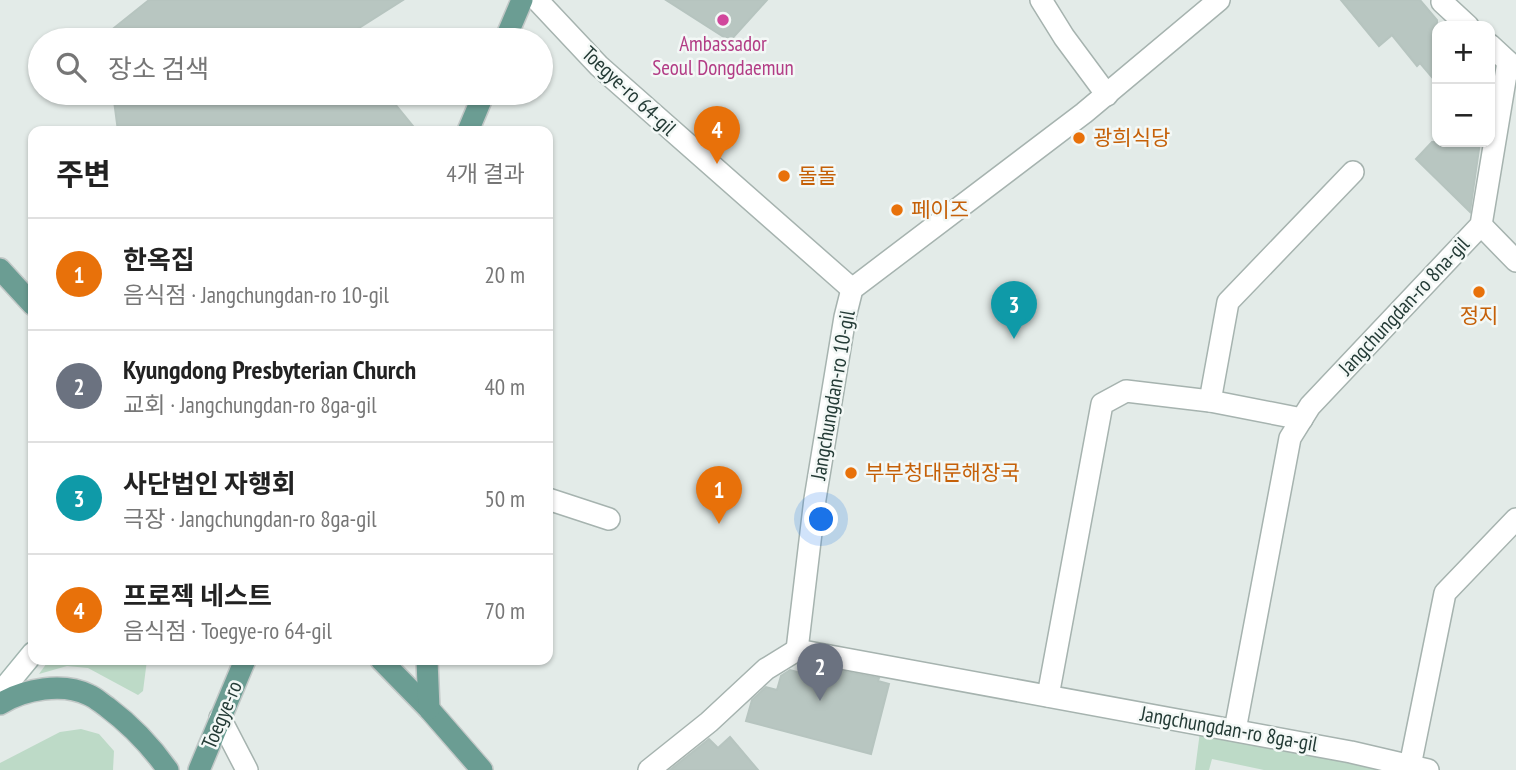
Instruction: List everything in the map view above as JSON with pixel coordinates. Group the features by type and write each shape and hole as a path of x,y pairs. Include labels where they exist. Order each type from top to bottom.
{"main road":[{"path":"510,28 522,0"},
{"path":"470,126 479,105"},
{"path":"0,269 28,300"},
{"name":"Toegye-ro","path":"199,770 243,665"},
{"path":"386,665 482,770"},
{"path":"427,665 429,709"},
{"path":"0,704 12,697 46,689 71,688 90,695 119,716 150,745 168,770"}],"street":[{"name":"Toegye-ro 64-gil","path":"537,0 599,66 852,289"},
{"path":"1041,0 1064,37 1107,95"},
{"name":"Jangchungdan-ro 10-gil","path":"797,650 815,499 852,289 1107,95 1219,0"},
{"path":"1442,1 1463,21"},
{"path":"1495,51 1512,66"},
{"name":"Jangchungdan-ro 8na-gil","path":"1235,730 1290,438 1310,406 1481,225 1512,66"},
{"path":"1210,401 1228,302 1353,172"},
{"path":"1481,225 1516,261"},
{"path":"1048,696 1102,404 1126,391 1210,401 1302,419"},
{"path":"553,501 609,519"},
{"name":"Jangchungdan-ro 8ga-gil","path":"797,650 1352,752 1419,768 1445,593 1516,519"},
{"path":"649,770 709,722 766,668 797,650"},
{"path":"0,694 28,659"},
{"path":"220,718 247,770"}],"green space":[{"path":"45,665 146,665 143,691 138,695 88,668 67,666 39,674"},
{"path":"1201,724 1409,770 1264,770 1212,759 1209,770 1195,770"},
{"path":"81,729 99,734 114,751 113,770 0,770 0,763 60,732"}],"building":[{"path":"149,0 403,0 359,28 114,28"},
{"name":"Ambassador Seoul Dongdaemun","path":"666,0 767,0 730,41"},
{"path":"1341,0 1420,0 1437,20 1432,21 1432,77 1420,63 1417,66 1392,35 1379,46"},
{"path":"115,105 396,105 413,126 117,126"},
{"path":"1432,142 1432,147 1479,147 1470,212 1416,159"},
{"path":"819,667 879,678 878,681 889,684 871,754 746,721 752,700 766,687 777,690 781,676 790,670 816,677"},
{"path":"730,737 758,770 670,770 709,739 718,748"}],"place":[{"name":"Ambassador Seoul Dongdaemun","path":"723,20"},
{"name":"광희식당","path":"1079,138"},
{"name":"프로젝 네스트","path":"717,164"},
{"name":"돌돌","path":"784,176"},
{"name":"페이즈","path":"897,210"},
{"name":"정지","path":"1479,292"},
{"name":"사단법인 자행회","path":"1014,339"},
{"name":"부부청대문해장국","path":"851,473"},
{"name":"한옥집","path":"719,524"},
{"name":"Kyungdong Presbyterian Church","path":"820,701"}]}
